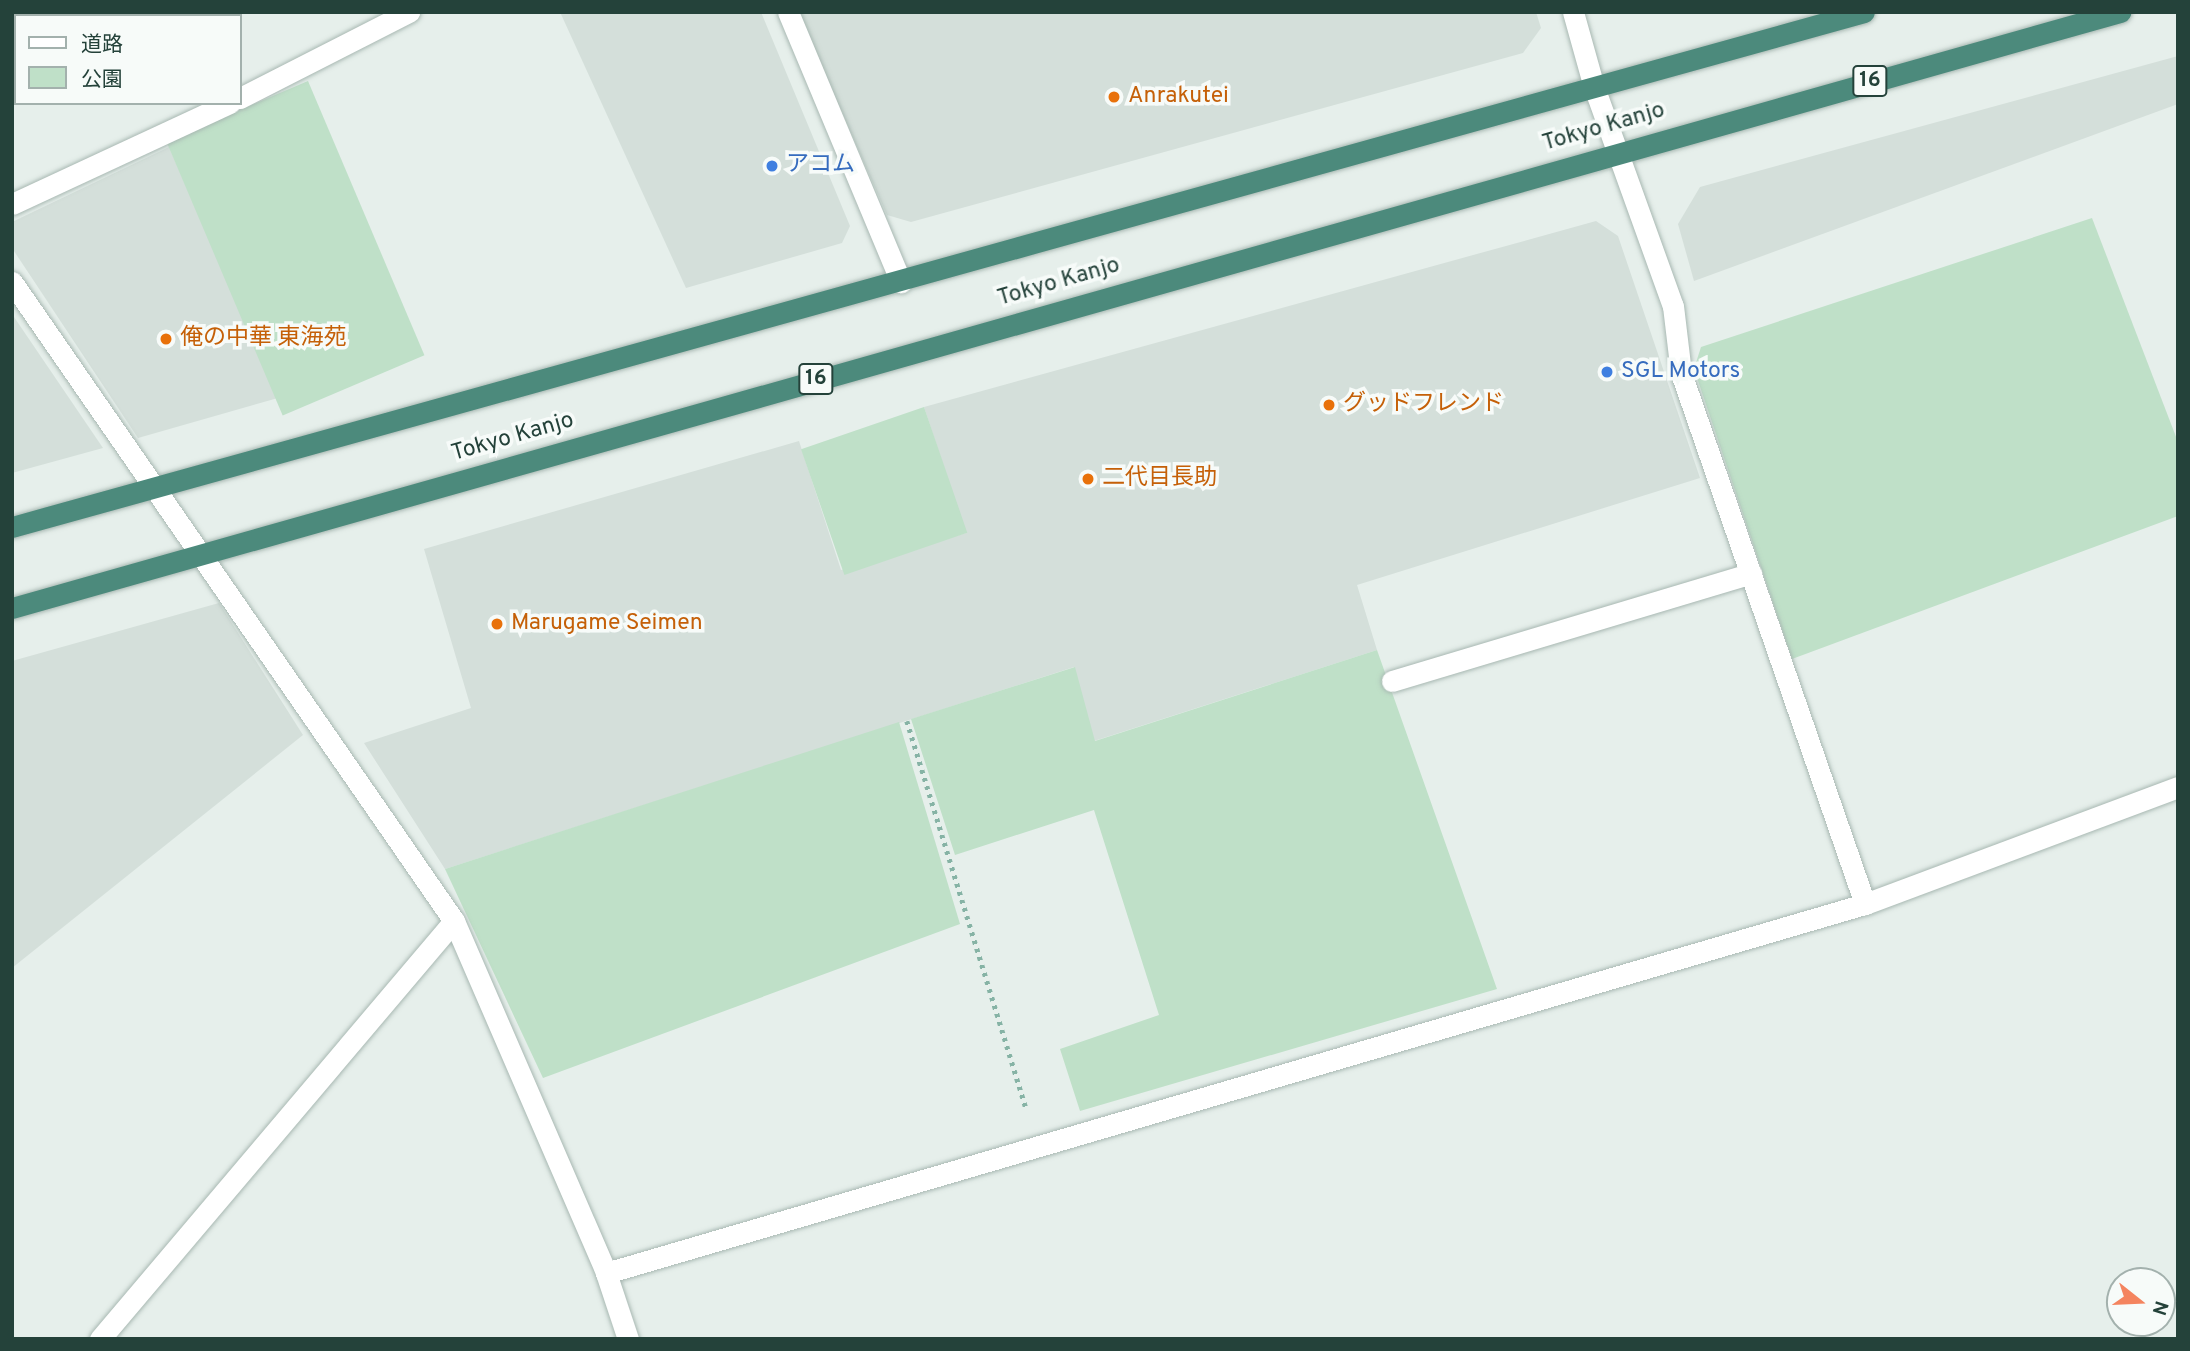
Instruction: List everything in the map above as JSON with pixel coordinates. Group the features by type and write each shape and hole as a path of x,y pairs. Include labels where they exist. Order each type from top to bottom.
{"highway":[{"name":"Tokyo Kanjo","path":"12,527 901,282 1864,12"},
{"name":"Tokyo Kanjo","path":"12,608 1620,151 2120,12"}],"street":[{"path":"242,98 409,12"},
{"path":"788,12 901,282"},
{"path":"1573,12 1594,87 1620,151 1673,306 1681,373 1866,904"},
{"path":"12,204 194,112 222,105"},
{"path":"12,282 154,488 204,554 454,921 606,1273 628,1339"},
{"path":"1392,681 1751,573"},
{"path":"606,1273 1866,904 2178,787"},
{"path":"100,1339 454,921"}],"path":[{"path":"907,721 1038,1146"}],"shaded area":[{"path":"560,12 761,12 850,226 842,243 686,288"},
{"path":"798,12 1536,12 1541,28 1523,53 911,222 887,215"},
{"path":"2178,56 2178,104 1694,281 1678,224 1700,187"},
{"path":"169,147 278,398 138,438 12,248 12,222"},
{"path":"1596,221 1618,236 1700,478 1357,585 1377,650 1094,741 1074,667 445,869 364,743 471,708 424,549 799,441 841,570 966,533 924,407"},
{"path":"12,314 103,448 12,473"},
{"path":"219,603 303,735 12,968 12,661"}],"green space":[{"path":"308,81 424,355 283,415 166,141"},
{"path":"2092,218 2178,442 2178,516 1792,659 1694,369 1701,347"},
{"path":"924,407 967,533 844,575 801,449"},
{"path":"1377,650 1497,989 1080,1111 1060,1049 1159,1015 1094,810 955,855 911,719 1075,667 1095,741"},
{"path":"899,722 960,924 543,1078 445,869"}],"place":[{"name":"Anrakutei","path":"1114,97"},
{"name":"アコム","path":"772,166"},
{"name":"俺の中華 東海苑","path":"166,339"},
{"name":"SGL Motors","path":"1607,372"},
{"name":"グッドフレンド","path":"1329,405"},
{"name":"二代目長助","path":"1088,479"},
{"name":"Marugame Seimen","path":"497,624"}]}
